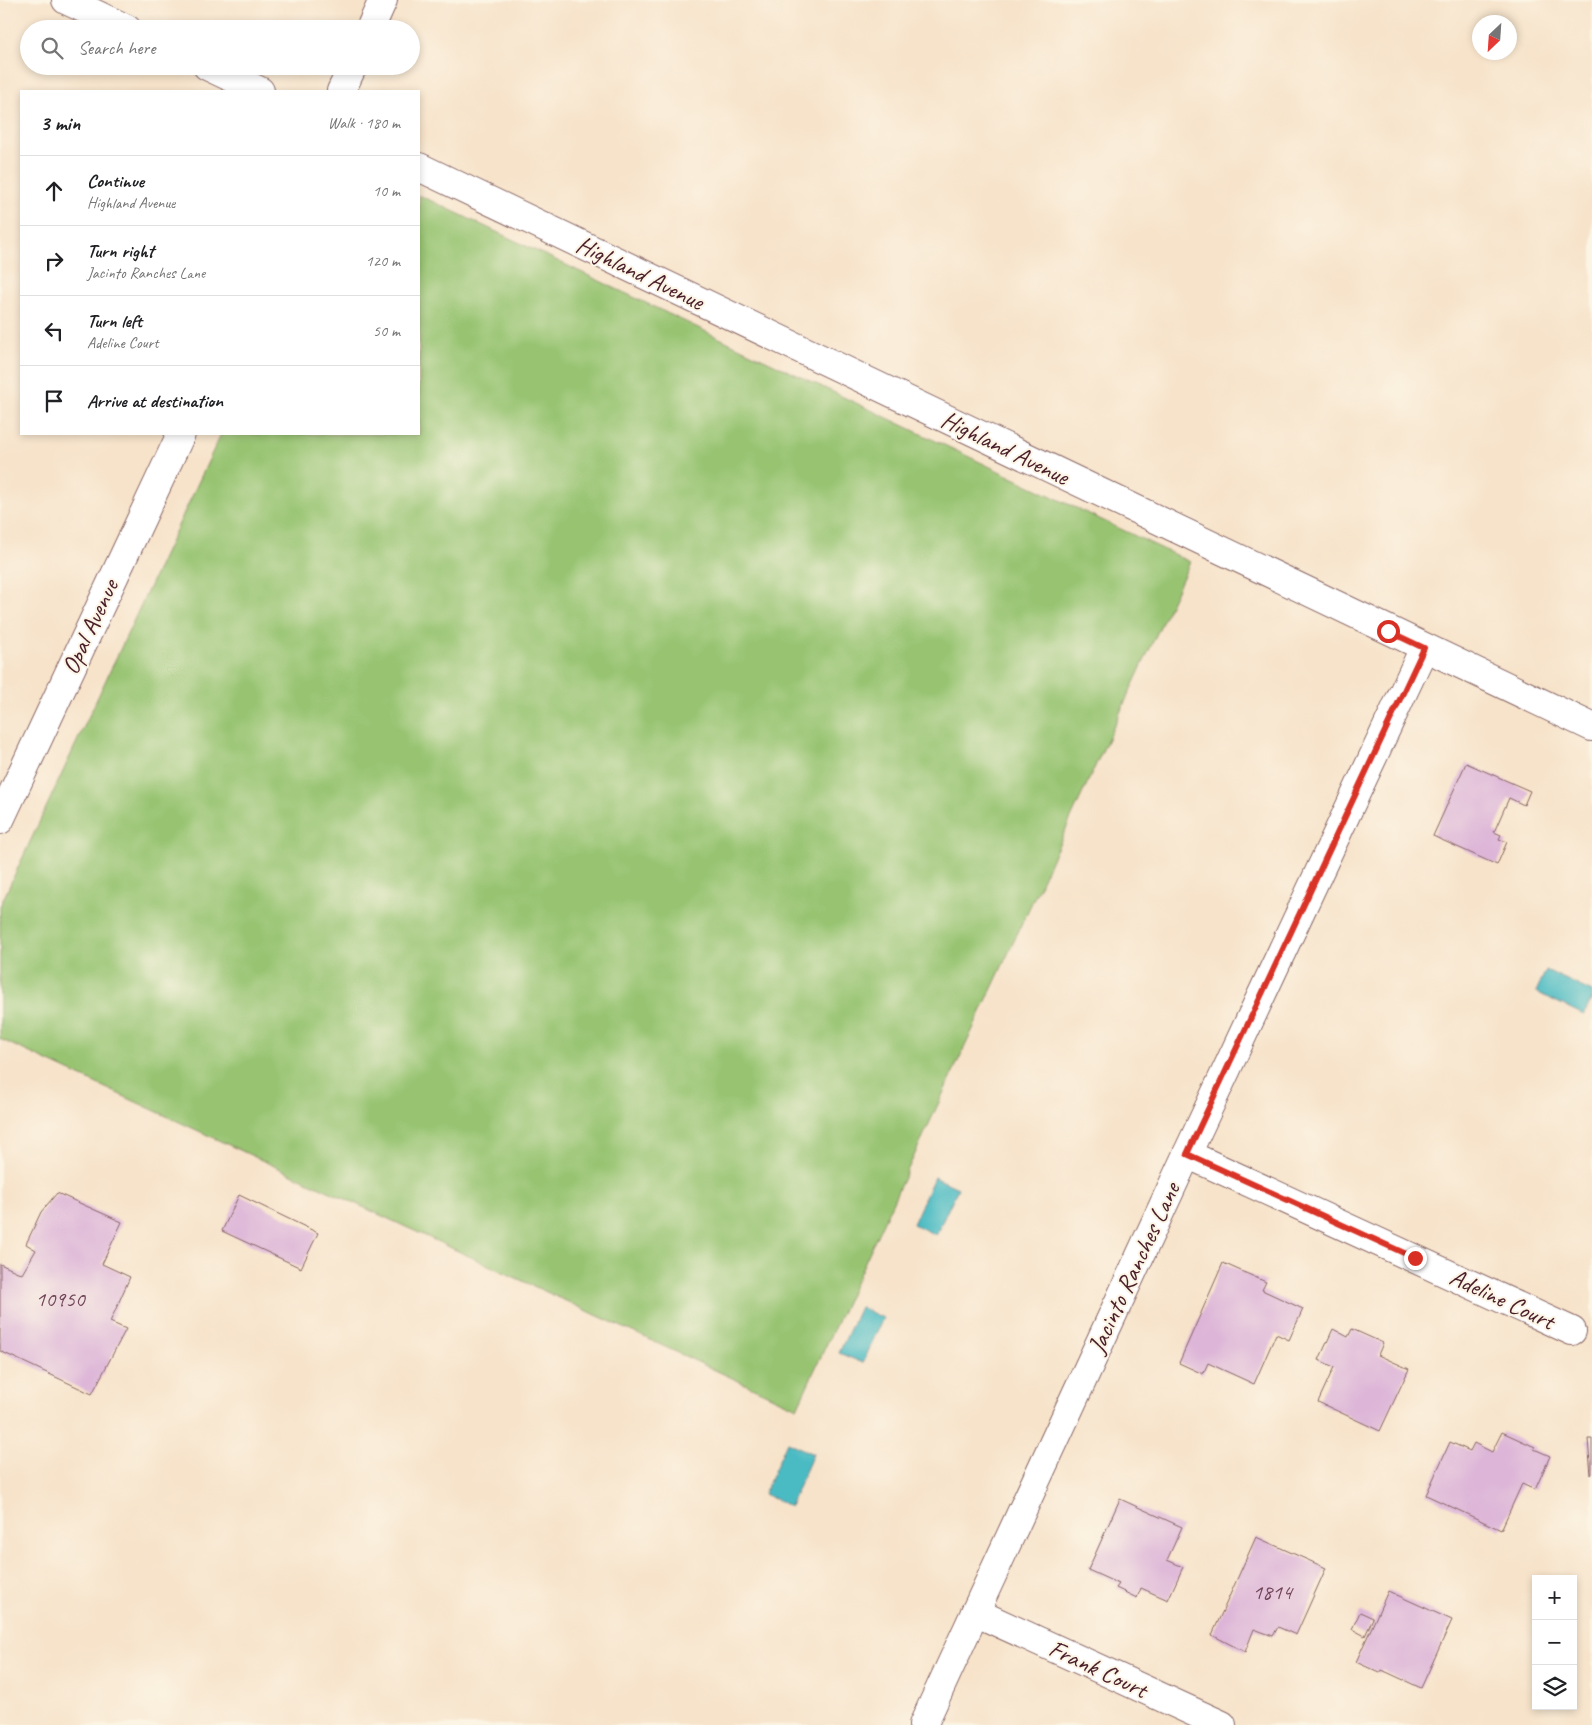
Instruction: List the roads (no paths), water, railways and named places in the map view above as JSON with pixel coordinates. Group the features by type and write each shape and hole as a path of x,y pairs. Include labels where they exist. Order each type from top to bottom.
{"street":[{"path":"66,0 108,20"},
{"path":"374,20 383,0"},
{"path":"226,75 258,90"},
{"path":"341,90 348,75"},
{"name":"Highland Avenue","path":"420,167 1592,727"},
{"name":"Opal Avenue","path":"0,820 181,435"},
{"name":"Jacinto Ranches Lane","path":"924,1725 1187,1154 1424,648"},
{"name":"Adeline Court","path":"1187,1154 1572,1331"},
{"name":"Frank Court","path":"975,1612 1222,1725"}],"water":[{"path":"1546,970 1592,992 1592,998 1584,1015 1536,992"},
{"path":"934,1177 958,1188 936,1235 913,1224"},
{"path":"860,1307 883,1318 863,1363 839,1353"},
{"path":"787,1442 813,1454 790,1506 764,1494"}]}
